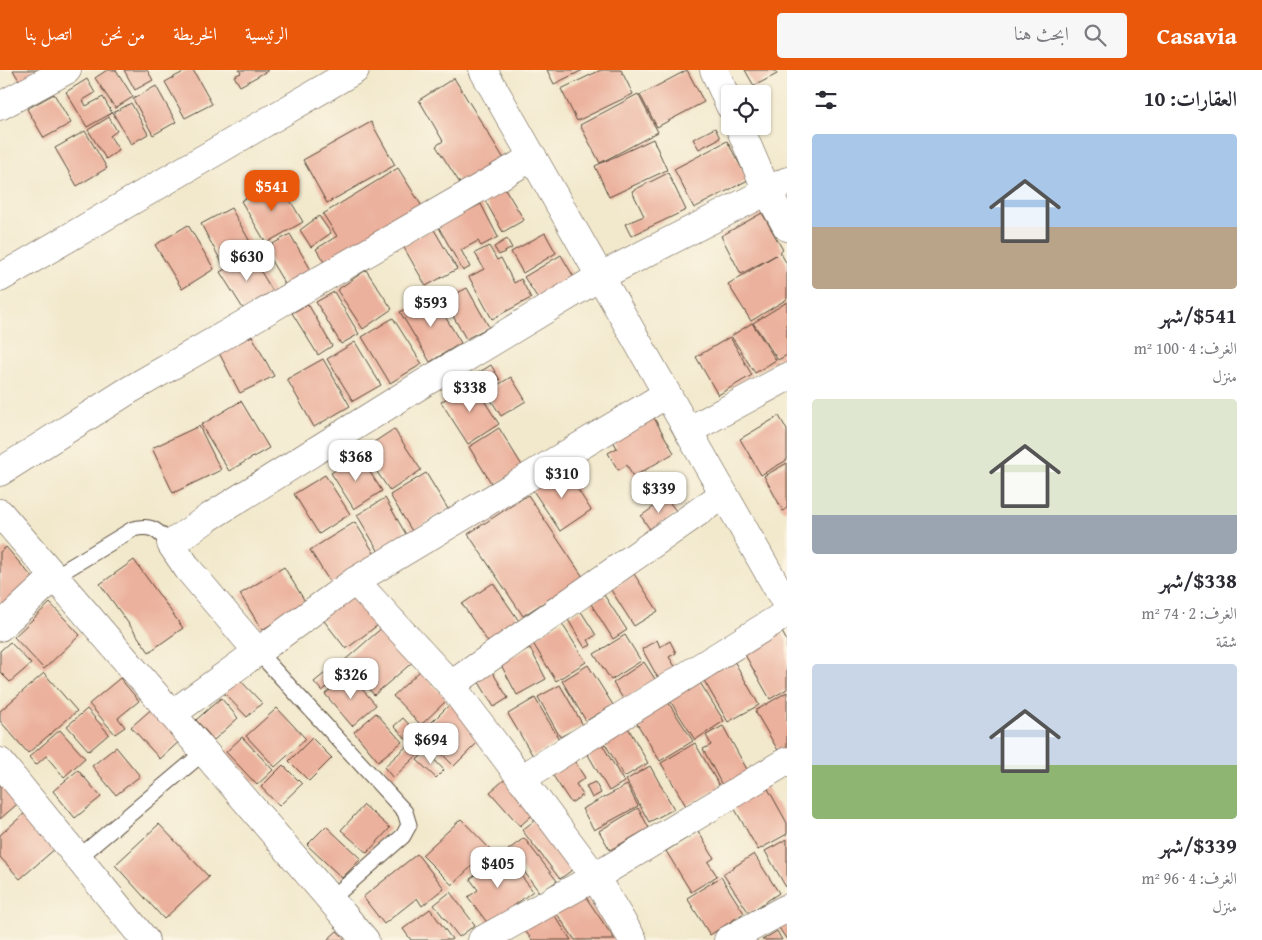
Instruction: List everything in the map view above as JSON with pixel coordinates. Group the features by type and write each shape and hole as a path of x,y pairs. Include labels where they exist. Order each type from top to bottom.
{"street":[{"path":"0,106 67,70"},
{"path":"0,278 355,70"},
{"path":"483,70 787,605"},
{"path":"714,70 721,86"},
{"path":"745,135 777,186 787,227"},
{"path":"0,472 126,392 533,157"},
{"path":"257,652 188,569 171,544 284,470 601,276 777,186"},
{"path":"688,431 787,377"},
{"path":"172,714 355,581 667,394"},
{"path":"451,685 724,494"},
{"path":"0,513 365,940"},
{"path":"0,627 54,577"},
{"path":"355,581 451,685 595,877 633,940"},
{"path":"521,779 787,613"},
{"path":"482,940 595,877 787,760"},
{"path":"0,762 145,940"},
{"path":"728,940 787,908"}],"lane":[{"path":"54,577 133,529 144,526 155,530 171,544"},
{"path":"257,652 405,812 409,825 403,836 330,900"},
{"path":"78,858 204,752"}],"building":[{"path":"13,70 41,70 20,82"},
{"path":"107,70 116,70 133,97 115,108 95,78"},
{"path":"124,70 147,70 153,80 135,90"},
{"path":"187,70 193,70 212,104 185,118 165,82"},
{"path":"239,70 269,70 240,86 234,76 241,73"},
{"path":"547,70 583,70 554,84"},
{"path":"601,70 621,70 633,94 577,121 561,89"},
{"path":"687,70 704,102 657,127 640,95"},
{"path":"745,70 774,70 777,74 756,85 753,85"},
{"path":"454,78 506,162 463,188 436,146 443,141 419,100"},
{"path":"87,79 95,93 83,100 86,106 103,97 112,113 87,127 66,92"},
{"path":"156,86 176,122 153,135 133,99"},
{"path":"54,94 71,123 44,138 27,109"},
{"path":"638,94 658,132 600,163 580,125"},
{"path":"131,103 148,134 131,144 113,113"},
{"path":"109,117 117,131 110,136 119,150 106,159 88,130"},
{"path":"371,122 395,165 327,203 303,160"},
{"path":"715,128 720,138 699,149 693,139"},
{"path":"85,131 107,168 77,186 55,148"},
{"path":"653,139 667,170 609,197 595,166"},
{"path":"727,141 748,180 694,208 674,169"},
{"path":"398,168 423,208 327,267 316,249 337,236 323,214"},
{"path":"668,173 686,210 631,236 625,224 644,216 632,191"},
{"path":"278,180 303,222 266,243 241,201"},
{"path":"504,187 524,220 503,232 484,199"},
{"path":"481,204 498,237 481,246 478,241 461,250 470,267 463,271 438,226"},
{"path":"231,208 253,247 222,263 201,224"},
{"path":"762,213 783,250 780,252 787,264 787,299 751,321 728,284 776,255 741,274 721,236"},
{"path":"319,216 331,233 311,247 300,230"},
{"path":"188,225 214,269 182,289 155,245"},
{"path":"433,228 457,269 426,286 403,246"},
{"path":"545,233 556,253 523,273 511,252"},
{"path":"290,234 314,275 288,289 264,249"},
{"path":"507,239 512,248 499,255 494,247"},
{"path":"489,246 497,260 501,258 514,283 521,279 531,298 492,319 469,277 484,269 475,253"},
{"path":"250,254 274,293 244,310 220,272"},
{"path":"561,255 575,279 539,300 524,277"},
{"path":"366,270 392,309 363,329 337,290"},
{"path":"467,288 489,327 466,339 444,300"},
{"path":"334,292 359,334 341,344 316,302"},
{"path":"431,293 461,343 430,362 400,312"},
{"path":"787,302 787,355 778,360 753,323"},
{"path":"308,304 332,346 318,355 292,313"},
{"path":"393,318 422,364 390,383 362,337"},
{"path":"752,323 776,360 755,373 731,336"},
{"path":"252,336 274,376 240,393 219,353"},
{"path":"730,337 752,375 718,395 696,357"},
{"path":"355,342 381,385 353,401 327,359"},
{"path":"323,359 350,406 314,427 287,379"},
{"path":"491,365 500,380 484,389 475,375"},
{"path":"511,377 526,401 501,416 486,392"},
{"path":"472,382 499,424 468,444 441,402"},
{"path":"241,401 269,448 229,471 201,425"},
{"path":"779,416 787,430 787,460 761,475 740,439"},
{"path":"654,418 674,453 633,477 627,465 618,470 608,453 617,448 613,441"},
{"path":"199,426 221,470 173,493 152,448"},
{"path":"499,428 523,467 493,486 469,447"},
{"path":"394,429 421,470 390,491 362,450"},
{"path":"359,455 382,491 354,509 331,473"},
{"path":"787,463 787,508 783,511 764,476"},
{"path":"564,468 591,510 560,531 532,489"},
{"path":"426,473 448,509 412,531 390,495"},
{"path":"325,475 350,514 319,534 294,494"},
{"path":"528,495 583,577 523,616 468,534"},
{"path":"385,498 407,536 379,552 357,515"},
{"path":"666,498 677,512 651,531 641,516"},
{"path":"355,522 376,556 331,584 310,550"},
{"path":"6,547 39,585 0,619 0,552"},
{"path":"134,560 183,628 149,652 100,584"},
{"path":"284,567 306,603 262,630 240,594"},
{"path":"634,574 658,611 634,626 611,590"},
{"path":"493,583 521,624 490,645 462,604"},
{"path":"352,593 378,625 346,649 321,617"},
{"path":"604,595 627,630 613,639 591,604"},
{"path":"50,603 80,635 44,669 14,637"},
{"path":"580,610 596,635 588,640 591,645 585,648 567,618"},
{"path":"561,622 586,662 556,681 531,640"},
{"path":"384,626 414,661 374,695 345,660"},
{"path":"782,632 787,641 787,689 770,699 744,653"},
{"path":"625,635 641,661 611,680 594,654"},
{"path":"657,640 660,647 670,641 676,653 669,657 676,668 658,678 642,649"},
{"path":"10,642 31,664 10,682 0,672 0,651"},
{"path":"530,648 546,679 517,695 500,663"},
{"path":"733,659 759,705 728,722 702,677"},
{"path":"340,661 348,671 322,691 314,682"},
{"path":"644,662 655,679 624,700 613,683"},
{"path":"588,665 613,705 586,721 562,681"},
{"path":"491,670 508,698 494,707 477,679"},
{"path":"420,671 447,700 421,725 393,696"},
{"path":"44,673 77,711 28,753 0,721 0,711"},
{"path":"349,674 376,705 352,726 325,694"},
{"path":"120,678 139,701 118,718 125,727 115,734 89,704"},
{"path":"238,678 262,703 247,717 223,692"},
{"path":"699,681 724,721 695,740 669,699"},
{"path":"560,685 583,725 560,737 538,697"},
{"path":"787,692 787,747 779,752 755,711"},
{"path":"221,698 238,718 214,740 196,720"},
{"path":"535,698 560,741 533,756 508,714"},
{"path":"668,702 693,741 660,761 636,722"},
{"path":"451,703 483,737 454,766 421,733"},
{"path":"155,706 183,738 160,759 131,727"},
{"path":"277,708 306,739 275,767 246,736"},
{"path":"87,709 109,734 89,751 67,726"},
{"path":"376,713 402,742 378,761 354,732"},
{"path":"403,718 428,745 393,778 384,767 410,743 394,726"},
{"path":"627,726 648,763 624,777 603,740"},
{"path":"723,726 749,773 723,787 703,749 711,745 706,735"},
{"path":"60,730 85,758 64,777 46,756 36,765 29,757"},
{"path":"242,737 273,770 257,785 226,752"},
{"path":"312,738 332,758 309,781 289,761"},
{"path":"695,743 720,787 686,806 661,763"},
{"path":"602,744 624,782 609,791 587,753"},
{"path":"116,747 140,776 116,795 92,766"},
{"path":"426,751 444,770 436,778 417,760"},
{"path":"572,757 585,778 576,784 583,795 571,803 550,771"},
{"path":"283,765 302,784 279,806 261,787"},
{"path":"650,766 674,809 649,822 626,780"},
{"path":"78,770 101,797 75,818 53,791"},
{"path":"510,775 539,809 520,826 490,792"},
{"path":"6,780 23,799 0,819 0,785"},
{"path":"595,782 601,793 592,798 586,786"},
{"path":"627,785 638,806 594,830 582,809"},
{"path":"766,785 787,823 787,834 758,850 732,804"},
{"path":"364,805 390,828 367,853 341,830"},
{"path":"638,808 649,828 610,850 599,831"},
{"path":"25,813 56,848 20,879 0,857 0,835"},
{"path":"542,815 580,864 560,879 522,830"},
{"path":"461,819 490,849 452,885 422,855"},
{"path":"159,824 209,877 164,919 115,865"},
{"path":"326,826 361,859 342,878 307,845"},
{"path":"698,831 714,858 708,862 717,876 691,892 666,851"},
{"path":"524,838 557,881 540,893 508,850"},
{"path":"787,839 787,889 765,851"},
{"path":"417,854 444,888 422,906 417,898 384,924 363,897"},
{"path":"504,854 533,891 489,925 468,897 478,890 470,879"},
{"path":"754,854 779,893 749,913 723,874"},
{"path":"721,877 744,913 710,935 687,898"},
{"path":"450,892 475,925 459,937 434,905"},
{"path":"583,893 615,940 575,940 555,911"},
{"path":"430,909 451,940 411,940 403,929"},
{"path":"551,910 571,940 532,940 523,928"},
{"path":"787,923 787,940 779,928"},
{"path":"337,931 345,938 343,940 327,940"},
{"path":"777,931 782,940 762,940"}]}
